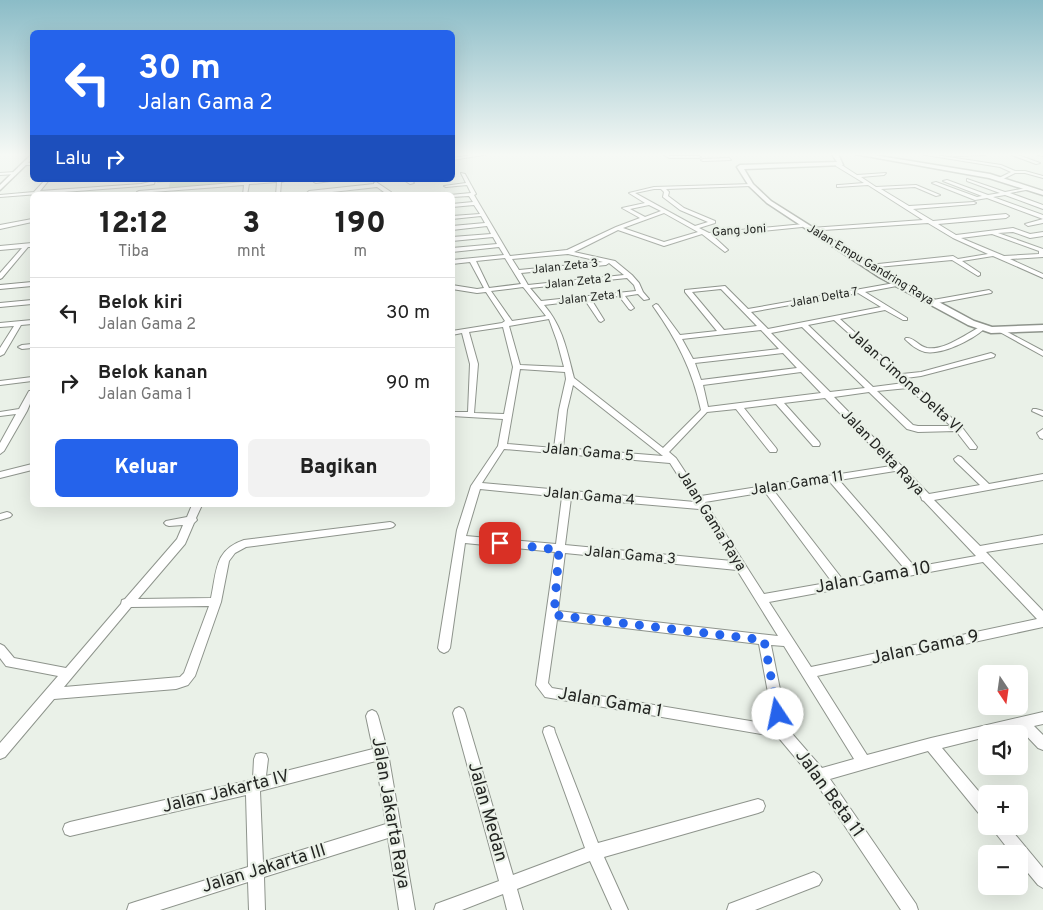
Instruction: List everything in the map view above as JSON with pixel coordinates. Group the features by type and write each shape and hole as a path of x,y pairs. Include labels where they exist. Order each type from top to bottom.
{"street":[{"path":"472,196 525,286 552,317 569,374 558,450"},
{"path":"636,196 663,212"},
{"path":"666,196 679,207 713,222 696,227"},
{"name":"Jalan Empu Gandring Raya","path":"763,196 869,267 982,328 1000,330 1043,328"},
{"path":"888,196 955,237 1043,276"},
{"path":"968,196 974,199 989,197 1043,217"},
{"path":"1014,196 1043,207"},
{"path":"906,208 974,203"},
{"path":"455,206 475,204"},
{"path":"645,219 625,208 647,204"},
{"path":"568,252 618,228 663,212"},
{"name":"Gang Joni","path":"663,212 696,227 706,234 802,224"},
{"path":"455,218 481,215"},
{"path":"811,230 1006,216"},
{"path":"0,226 30,221"},
{"path":"1028,224 1043,221"},
{"path":"455,228 487,224"},
{"path":"618,228 664,244 706,234 725,250"},
{"path":"955,237 995,234 1013,230 1030,236 1043,234"},
{"path":"995,234 1041,251 1043,255 1004,258"},
{"path":"455,239 494,235"},
{"path":"455,250 500,245"},
{"path":"0,248 29,246"},
{"path":"0,277 29,246"},
{"path":"455,262 568,252 613,262 630,276 646,299"},
{"path":"869,267 952,258 960,260 996,254"},
{"path":"444,648 461,539 476,486 502,446 517,368 507,323 472,260"},
{"path":"960,260 978,274"},
{"name":"Jalan Zeta 3","path":"516,272 613,262"},
{"name":"Jalan Zeta 2","path":"455,287 487,290 630,276"},
{"path":"0,287 30,284"},
{"name":"Jalan Delta 7","path":"748,311 900,284"},
{"name":"Jalan Delta Raya","path":"722,332 687,292 723,287 748,311 883,455 1043,618"},
{"name":"Jalan Zeta 1","path":"541,303 640,292"},
{"path":"860,292 905,319"},
{"path":"934,302 989,292"},
{"path":"621,294 631,308"},
{"path":"587,298 601,320"},
{"path":"0,305 30,302"},
{"path":"656,306 680,337 692,361 699,382 704,410"},
{"path":"680,337 804,325 885,308"},
{"path":"455,333 552,317"},
{"name":"Jalan Cimone Delta VI","path":"836,319 958,428 973,447"},
{"path":"0,325 30,322"},
{"path":"0,354 19,323"},
{"path":"804,325 913,428 958,428"},
{"path":"908,339 923,349 930,350 968,338 982,328"},
{"path":"1000,330 1043,354"},
{"path":"465,331 474,364 470,411"},
{"path":"22,347 30,346"},
{"path":"692,361 784,351"},
{"path":"900,376 930,371 991,354"},
{"path":"517,368 569,374"},
{"path":"699,382 803,370"},
{"name":"Jalan Gama Raya","path":"569,374 627,426 669,453 864,762"},
{"path":"0,383 30,379"},
{"path":"669,453 676,441 704,410 910,385"},
{"path":"0,450 30,397"},
{"path":"778,401 816,444"},
{"path":"739,407 773,450"},
{"path":"0,414 23,411"},
{"path":"455,414 508,416"},
{"path":"1043,432 1041,433 1043,436"},
{"name":"Jalan Gama 5","path":"502,446 558,450 669,453"},
{"path":"958,459 986,486"},
{"path":"0,475 30,468"},
{"name":"Jalan Gama 11","path":"701,503 767,489 896,468"},
{"path":"925,498 1043,477"},
{"path":"832,478 912,570"},
{"name":"Jalan Gama 4","path":"476,486 567,496 701,503"},
{"path":"767,489 839,583"},
{"name":"Jalan Gama 1","path":"567,496 559,550 554,615 542,685 549,693 782,732"},
{"path":"0,753 126,603 181,541 196,507"},
{"path":"169,523 192,520"},
{"path":"50,694 141,688 184,681 189,676 196,659 216,602 224,560 230,550 236,547 244,544 390,525"},
{"name":"Jalan Gama 3","path":"461,539 739,566"},
{"name":"Jalan Gama 10","path":"761,599 912,570 1042,540"},
{"path":"126,603 216,602"},
{"path":"554,615 786,641"},
{"name":"Jalan Gama 9","path":"808,673 1043,622"},
{"name":"Jalan Beta 11","path":"764,640 782,732 819,775 908,908"},
{"path":"0,649 10,662 67,673"},
{"name":"Jalan Medan","path":"459,713 515,910"},
{"name":"Jalan Jakarta Raya","path":"372,716 381,753 407,910"},
{"path":"819,775 932,744 1043,718"},
{"path":"1022,723 1043,744"},
{"path":"548,732 594,852 620,910"},
{"path":"932,744 978,801"},
{"name":"Jalan Jakarta IV","path":"70,829 381,753"},
{"path":"257,910 255,872 256,785 261,759"},
{"path":"442,910 594,852 758,806"},
{"name":"Jalan Jakarta III","path":"135,910 394,829"},
{"path":"1006,835 1043,880"},
{"path":"735,910 814,880"}],"route":[{"path":"500,543 559,550 554,615 764,640 778,714"}]}
